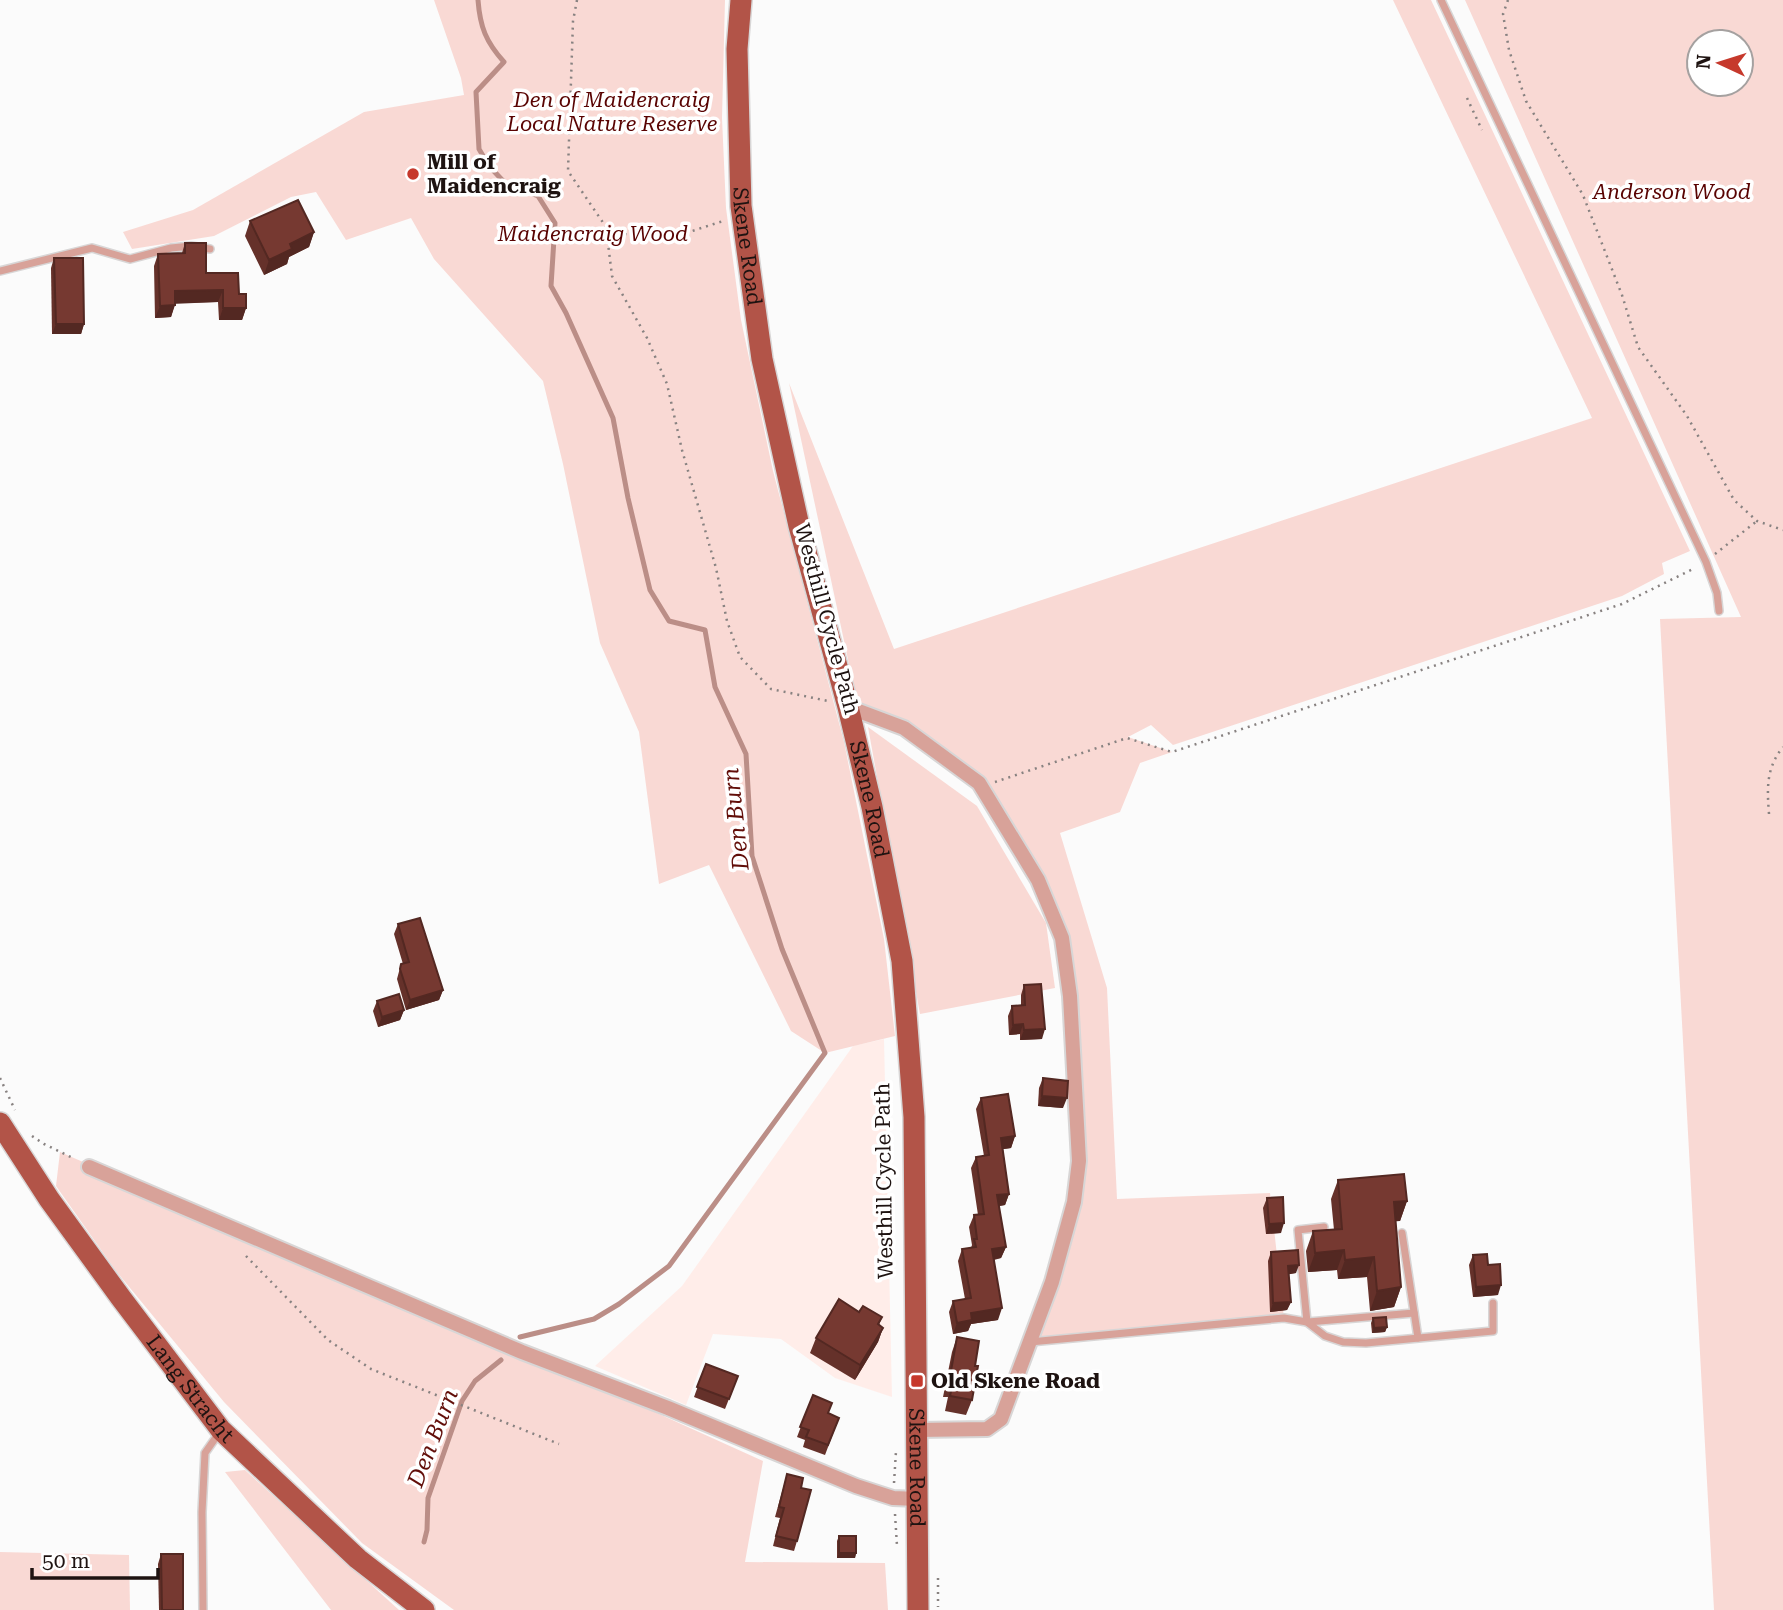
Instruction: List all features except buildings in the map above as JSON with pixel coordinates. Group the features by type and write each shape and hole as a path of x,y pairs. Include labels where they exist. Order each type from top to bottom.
{"main road":[{"name":"Skene Road","path":"741,0 737,75 741,206 762,359 841,705 872,807 902,961 914,1117 918,1610"},
{"name":"Lang Stracht","path":"5,1122 49,1199 221,1430 358,1559 424,1610"}],"street":[{"path":"841,705 904,728 982,787 1038,880 1062,938 1070,996 1079,1161 1074,1202 1056,1269 1006,1412 987,1429 917,1430"},
{"path":"89,1167 522,1352 668,1408 865,1490 894,1498 918,1499"}],"lane":[{"path":"1441,0 1706,562 1717,593 1719,611"},
{"path":"0,271 92,248 130,259 171,248 191,246 210,249"},
{"path":"1324,1227 1298,1230 1307,1322 1325,1336 1343,1342 1386,1342 1493,1331 1493,1303"},
{"path":"1402,1233 1418,1338"},
{"path":"1029,1342 1284,1318 1307,1322 1414,1313"},
{"path":"203,1610 202,1512 205,1453 221,1430"}],"path":[{"path":"577,0 573,21 568,172 606,227 612,276 647,338 667,384 727,621 740,657 771,689 841,705"},
{"path":"1508,0 1503,14 1509,51 1527,101 1583,195 1622,295 1638,347 1687,416 1734,500 1756,521 1783,530"},
{"path":"1468,98 1482,130"},
{"path":"606,227 642,240 686,233 727,220"},
{"path":"982,787 1127,738 1171,752 1622,604 1706,562 1756,521"},
{"path":"1769,814 1770,767 1783,747"},
{"path":"0,1078 5,1122"},
{"path":"26,1128 44,1144 89,1167"},
{"path":"246,1256 328,1340 371,1368 444,1400 559,1444"},
{"path":"894,1498 897,1445"}],"shaded area":[{"path":"884,1039 892,1397 835,1378 781,1339 713,1334 686,1405 595,1366 682,1286 853,1046"}],"green space":[{"name":"Maidencraig Wood","path":"434,0 725,0 722,118 726,208 741,320 773,471 844,742 884,939 895,1036 825,1053 791,1031 709,865 659,884 639,732 600,643 543,381 434,259 411,218 346,240 316,192 291,197 214,236 132,249 123,232 193,210 364,112 464,95 461,78"},
{"path":"1393,0 1431,0 1690,551 1662,563 1664,574 1622,596 1173,745 1151,725 1128,737 1172,752 1140,763 1120,812 1060,833 1107,988 1117,1199 1270,1193 1284,1318 1029,1342 1079,1161 1062,938 982,787 904,728 859,711 789,383 894,649 1592,418"},
{"name":"Anderson Wood","path":"1465,0 1783,0 1783,1610 1714,1610 1660,619 1741,617"},
{"path":"868,727 977,806 1046,923 1055,988 920,1014"},
{"path":"60,1152 522,1352 763,1461 745,1562 885,1563 888,1610 454,1610 362,1543 224,1402 116,1271 56,1186"},
{"path":"245,1470 399,1610 331,1610 225,1472"},
{"path":"0,1552 129,1555 130,1610 0,1610"}],"waterway":[{"name":"Den Burn","path":"478,0 485,34 504,62 476,92 479,149 489,166 506,184 538,196 555,223 551,286 613,418 628,498 650,590 669,621 705,630 715,687 746,754 752,856 782,949 825,1053 669,1266 619,1304 594,1319 520,1337"},
{"name":"Den Burn","path":"424,1542 428,1498 462,1401 475,1381 501,1360"}],"place":[{"name":"Mill of Maidencraig","path":"413,174"},
{"name":"Old Skene Road","path":"917,1381"}],"park label":[{"name":"Den of Maidencraig Local Nature Reserve","path":"612,112"}]}
